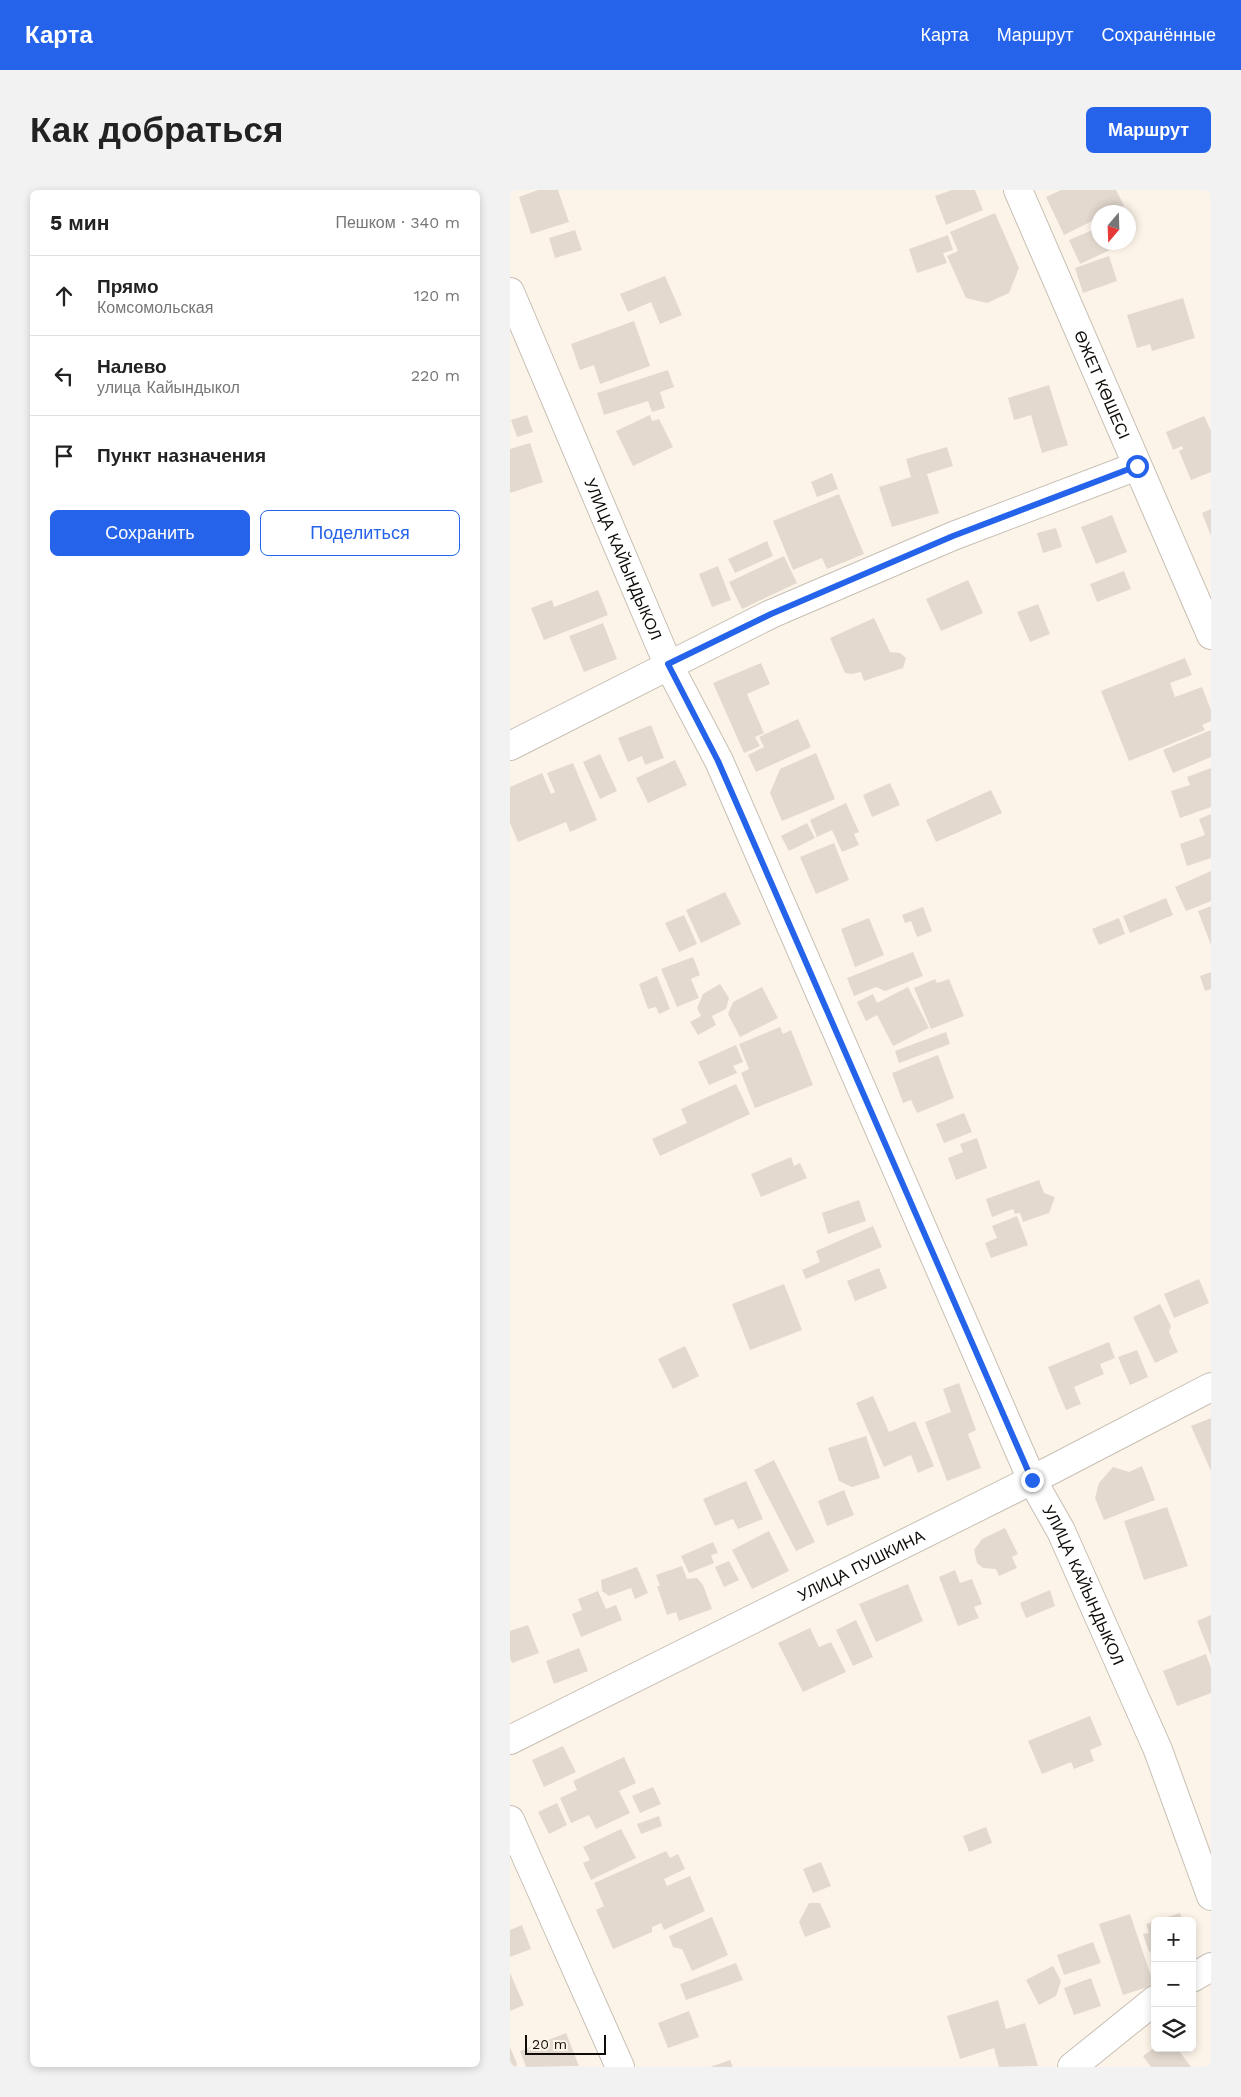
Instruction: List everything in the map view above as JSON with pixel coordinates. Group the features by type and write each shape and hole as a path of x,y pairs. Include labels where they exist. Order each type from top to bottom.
{"street":[{"name":"ӨЖЕТ КӨШЕСІ","path":"1018,190 1211,635"},
{"name":"УЛИЦА КАЙЫНДЫКОЛ","path":"510,292 668,664 718,761 1032,1480 1061,1531 1158,1750 1211,1896"},
{"path":"510,746 668,664 771,614 953,536 1137,466"},
{"name":"УЛИЦА ПУШКИНА","path":"510,1740 1032,1480 1211,1387"},
{"path":"510,1820 620,2067"},
{"path":"1196,1975 1211,1966"},
{"path":"1072,2067 1151,2003"}],"building":[{"path":"538,190 558,190 569,222 531,234 519,197"},
{"path":"952,190 975,190 983,210 946,225 935,196"},
{"path":"1061,190 1116,190 1124,205 1091,205 1091,222 1064,235 1046,197"},
{"path":"995,213 1019,268 1009,293 987,303 966,298 947,256 958,251 950,232"},
{"path":"575,230 582,250 555,258 549,238"},
{"path":"1091,231 1091,250 1110,250 1080,264 1069,240"},
{"path":"948,235 953,250 943,253 947,263 917,273 909,249"},
{"path":"1109,256 1117,281 1083,293 1075,268"},
{"path":"665,276 682,315 660,324 651,302 628,312 620,294"},
{"path":"1183,298 1195,338 1152,351 1150,344 1137,348 1127,315"},
{"path":"634,321 650,366 600,384 594,365 580,370 571,344"},
{"path":"668,370 674,387 660,392 665,408 652,412 648,401 604,415 597,393"},
{"path":"1049,385 1068,445 1042,453 1031,415 1014,420 1008,398"},
{"path":"527,415 533,432 517,437 511,420"},
{"path":"650,415 652,421 659,419 673,447 633,466 616,431"},
{"path":"1204,416 1211,431 1211,472 1191,480 1179,451 1183,449 1182,446 1173,450 1166,432"},
{"path":"530,443 543,482 510,493 510,449"},
{"path":"947,447 953,466 927,474 939,513 892,527 879,487 911,477 906,459"},
{"path":"832,473 838,489 817,497 811,482"},
{"path":"839,494 864,554 827,569 822,558 793,570 773,521"},
{"path":"1211,509 1211,536 1202,513"},
{"path":"1112,515 1127,552 1096,564 1081,527"},
{"path":"1056,528 1062,547 1043,553 1037,533"},
{"path":"767,541 773,556 735,573 728,559"},
{"path":"784,556 797,583 742,609 729,582"},
{"path":"718,566 731,600 712,607 699,574"},
{"path":"1124,571 1131,589 1097,602 1090,584"},
{"path":"968,580 983,613 941,631 926,599"},
{"path":"598,590 608,615 544,640 531,608 552,600 554,607"},
{"path":"1038,604 1050,634 1030,642 1017,612"},
{"path":"874,618 890,652 900,653 906,658 903,668 864,681 861,672 845,673 830,638"},
{"path":"603,623 617,659 584,672 569,636"},
{"path":"1185,658 1192,675 1170,683 1175,697 1202,687 1211,710 1211,721 1202,725 1205,730 1129,761 1101,691"},
{"path":"761,663 770,684 747,694 764,733 755,737 760,746 744,753 713,683"},
{"path":"798,719 811,747 756,772 748,755 764,747 759,737"},
{"path":"651,725 664,758 645,765 642,756 628,762 618,738"},
{"path":"1211,730 1211,757 1173,773 1163,750"},
{"path":"816,753 835,799 782,821 770,793 780,769"},
{"path":"600,754 617,791 600,799 583,762"},
{"path":"675,760 687,785 648,803 636,778"},
{"path":"573,763 597,820 570,832 566,822 518,842 510,823 510,787 542,773 551,794 555,792 547,773"},
{"path":"1211,768 1211,807 1180,818 1171,791 1190,785 1187,777"},
{"path":"890,783 900,805 872,817 863,795"},
{"path":"991,790 1002,813 936,842 926,820"},
{"path":"846,803 859,832 854,834 859,845 842,852 832,830 817,837 810,820"},
{"path":"1211,814 1211,858 1187,866 1180,844 1205,835 1199,819"},
{"path":"807,823 815,838 789,851 781,836"},
{"path":"834,843 849,880 816,894 800,857"},
{"path":"1211,871 1211,901 1186,911 1175,887"},
{"path":"725,892 741,924 701,943 686,910"},
{"path":"1166,898 1173,915 1130,933 1123,916"},
{"path":"1211,906 1211,945 1198,911"},
{"path":"923,907 932,931 917,937 911,921 905,923 902,915"},
{"path":"684,915 697,944 679,952 665,923"},
{"path":"869,918 884,955 855,967 841,929"},
{"path":"1119,918 1125,934 1099,945 1092,929"},
{"path":"913,952 923,976 885,991 876,987 854,996 847,978"},
{"path":"693,957 700,975 691,979 699,998 677,1007 661,969"},
{"path":"1211,972 1211,989 1205,991 1200,976"},
{"path":"657,976 670,1009 659,1014 656,1007 648,1009 639,984"},
{"path":"935,979 937,983 949,979 964,1016 931,1029 914,988"},
{"path":"720,984 729,998 726,1009 712,1016 716,1025 698,1035 690,1022 701,1016 697,1008 703,994"},
{"path":"762,987 778,1018 740,1037 728,1014 733,1002"},
{"path":"908,987 929,1028 893,1046 877,1015 866,1021 857,1002 873,994 877,1003"},
{"path":"780,1027 783,1034 791,1030 813,1085 755,1108 741,1073 749,1069 739,1044"},
{"path":"946,1032 950,1044 899,1063 895,1051"},
{"path":"736,1045 743,1062 733,1066 737,1073 709,1085 698,1062"},
{"path":"938,1055 954,1098 917,1113 911,1100 903,1103 892,1073"},
{"path":"736,1084 750,1114 660,1156 652,1139 687,1123 681,1109"},
{"path":"964,1113 972,1132 944,1143 936,1124"},
{"path":"977,1138 987,1168 956,1180 948,1158 963,1152 960,1144"},
{"path":"791,1157 794,1166 800,1163 807,1178 761,1197 751,1174"},
{"path":"1039,1180 1044,1193 1055,1197 1049,1213 1023,1222 1020,1213 1015,1214 1013,1209 992,1217 986,1199"},
{"path":"859,1200 866,1221 828,1234 822,1213"},
{"path":"1017,1216 1028,1245 991,1258 985,1243 997,1238 992,1226"},
{"path":"873,1226 882,1247 806,1279 802,1270 820,1262 816,1251"},
{"path":"879,1268 887,1288 855,1301 847,1281"},
{"path":"1199,1279 1209,1303 1174,1318 1164,1294"},
{"path":"784,1284 802,1330 750,1350 732,1304"},
{"path":"1160,1304 1171,1326 1169,1332 1178,1352 1155,1363 1133,1317"},
{"path":"1109,1342 1115,1358 1100,1364 1104,1374 1074,1387 1081,1404 1066,1410 1048,1367"},
{"path":"685,1346 699,1376 673,1389 658,1359"},
{"path":"1137,1350 1148,1377 1130,1385 1118,1357"},
{"path":"959,1383 976,1430 968,1434 981,1468 947,1481 925,1422 951,1412 943,1389"},
{"path":"873,1396 889,1432 915,1421 934,1466 918,1473 911,1455 884,1467 856,1403"},
{"path":"1211,1418 1211,1471 1191,1426"},
{"path":"866,1436 880,1478 852,1487 839,1481 828,1448"},
{"path":"774,1460 815,1542 796,1551 754,1470"},
{"path":"1142,1466 1155,1500 1104,1520 1095,1498 1099,1483 1113,1467 1129,1472"},
{"path":"746,1481 763,1519 738,1529 733,1519 715,1526 703,1499"},
{"path":"844,1490 854,1515 827,1526 818,1501"},
{"path":"1167,1507 1188,1566 1144,1580 1124,1521"},
{"path":"1005,1528 1018,1554 1012,1557 1017,1568 999,1576 996,1569 983,1568 977,1563 974,1550 982,1539"},
{"path":"769,1531 789,1571 752,1589 732,1550"},
{"path":"713,1542 718,1553 711,1555 714,1563 689,1573 681,1556"},
{"path":"729,1561 739,1580 724,1587 715,1567"},
{"path":"682,1566 687,1579 697,1578 703,1585 712,1609 679,1621 676,1612 667,1615 657,1586 660,1586 656,1575"},
{"path":"637,1567 648,1593 635,1599 631,1588 609,1596 602,1591 601,1580"},
{"path":"955,1570 960,1583 972,1579 982,1604 974,1607 979,1618 958,1626 939,1577"},
{"path":"908,1584 923,1621 876,1642 859,1604"},
{"path":"1050,1590 1055,1606 1026,1618 1020,1603"},
{"path":"598,1591 606,1609 616,1605 622,1620 581,1637 572,1614 582,1610 578,1599"},
{"path":"1211,1615 1211,1656 1197,1621"},
{"path":"856,1620 873,1657 853,1666 836,1630"},
{"path":"528,1625 539,1653 512,1663 510,1658 510,1631"},
{"path":"810,1628 819,1647 831,1642 846,1672 803,1692 778,1643"},
{"path":"579,1648 588,1671 554,1684 546,1661"},
{"path":"1206,1654 1211,1668 1211,1693 1177,1706 1163,1671"},
{"path":"1090,1716 1102,1745 1090,1750 1094,1761 1074,1769 1071,1762 1042,1774 1028,1741"},
{"path":"563,1746 576,1772 544,1787 532,1760"},
{"path":"624,1757 636,1783 619,1791 630,1813 596,1829 589,1815 571,1823 560,1798 577,1790 573,1781"},
{"path":"653,1787 661,1804 640,1813 632,1796"},
{"path":"557,1803 567,1825 549,1834 538,1812"},
{"path":"659,1816 662,1826 641,1834 637,1824"},
{"path":"986,1827 992,1843 969,1852 963,1836"},
{"path":"621,1829 636,1858 591,1880 583,1863 590,1860 583,1847"},
{"path":"666,1851 670,1858 678,1854 685,1869 664,1879 667,1886 690,1876 705,1911 664,1930 661,1923 652,1927 652,1932 613,1949 596,1910 604,1906 594,1883"},
{"path":"821,1862 831,1886 813,1893 803,1869"},
{"path":"809,1903 820,1903 831,1927 805,1937 799,1922"},
{"path":"1180,1913 1182,1917 1167,1917"},
{"path":"1130,1914 1151,1976 1151,1986 1123,1995 1099,1924"},
{"path":"712,1917 728,1955 692,1971 682,1949 673,1947 669,1936"},
{"path":"1151,1922 1151,1951 1149,1952 1143,1934 1149,1933 1146,1924"},
{"path":"522,1925 531,1949 510,1957 510,1930"},
{"path":"1093,1942 1101,1963 1064,1975 1057,1955"},
{"path":"736,1963 743,1980 686,2000 680,1984"},
{"path":"1053,1966 1061,1981 1056,1996 1039,2005 1026,1980"},
{"path":"510,1973 524,2005 510,2011"},
{"path":"1091,1978 1101,2006 1074,2015 1064,1988"},
{"path":"998,2000 1006,2029 1025,2023 1038,2066 999,2067 994,2048 960,2059 947,2016"},
{"path":"689,2011 699,2037 668,2048 658,2023"},
{"path":"566,2033 579,2066 526,2067 520,2051"},
{"path":"510,2047 517,2064 516,2067 510,2067"},
{"path":"1151,2050 1151,2052 1180,2052 1191,2067 1151,2067 1143,2056"},
{"path":"730,2060 733,2067 710,2067"}],"route":[{"path":"1032,1480 718,761 668,664 771,614 953,536 1137,466"}]}
